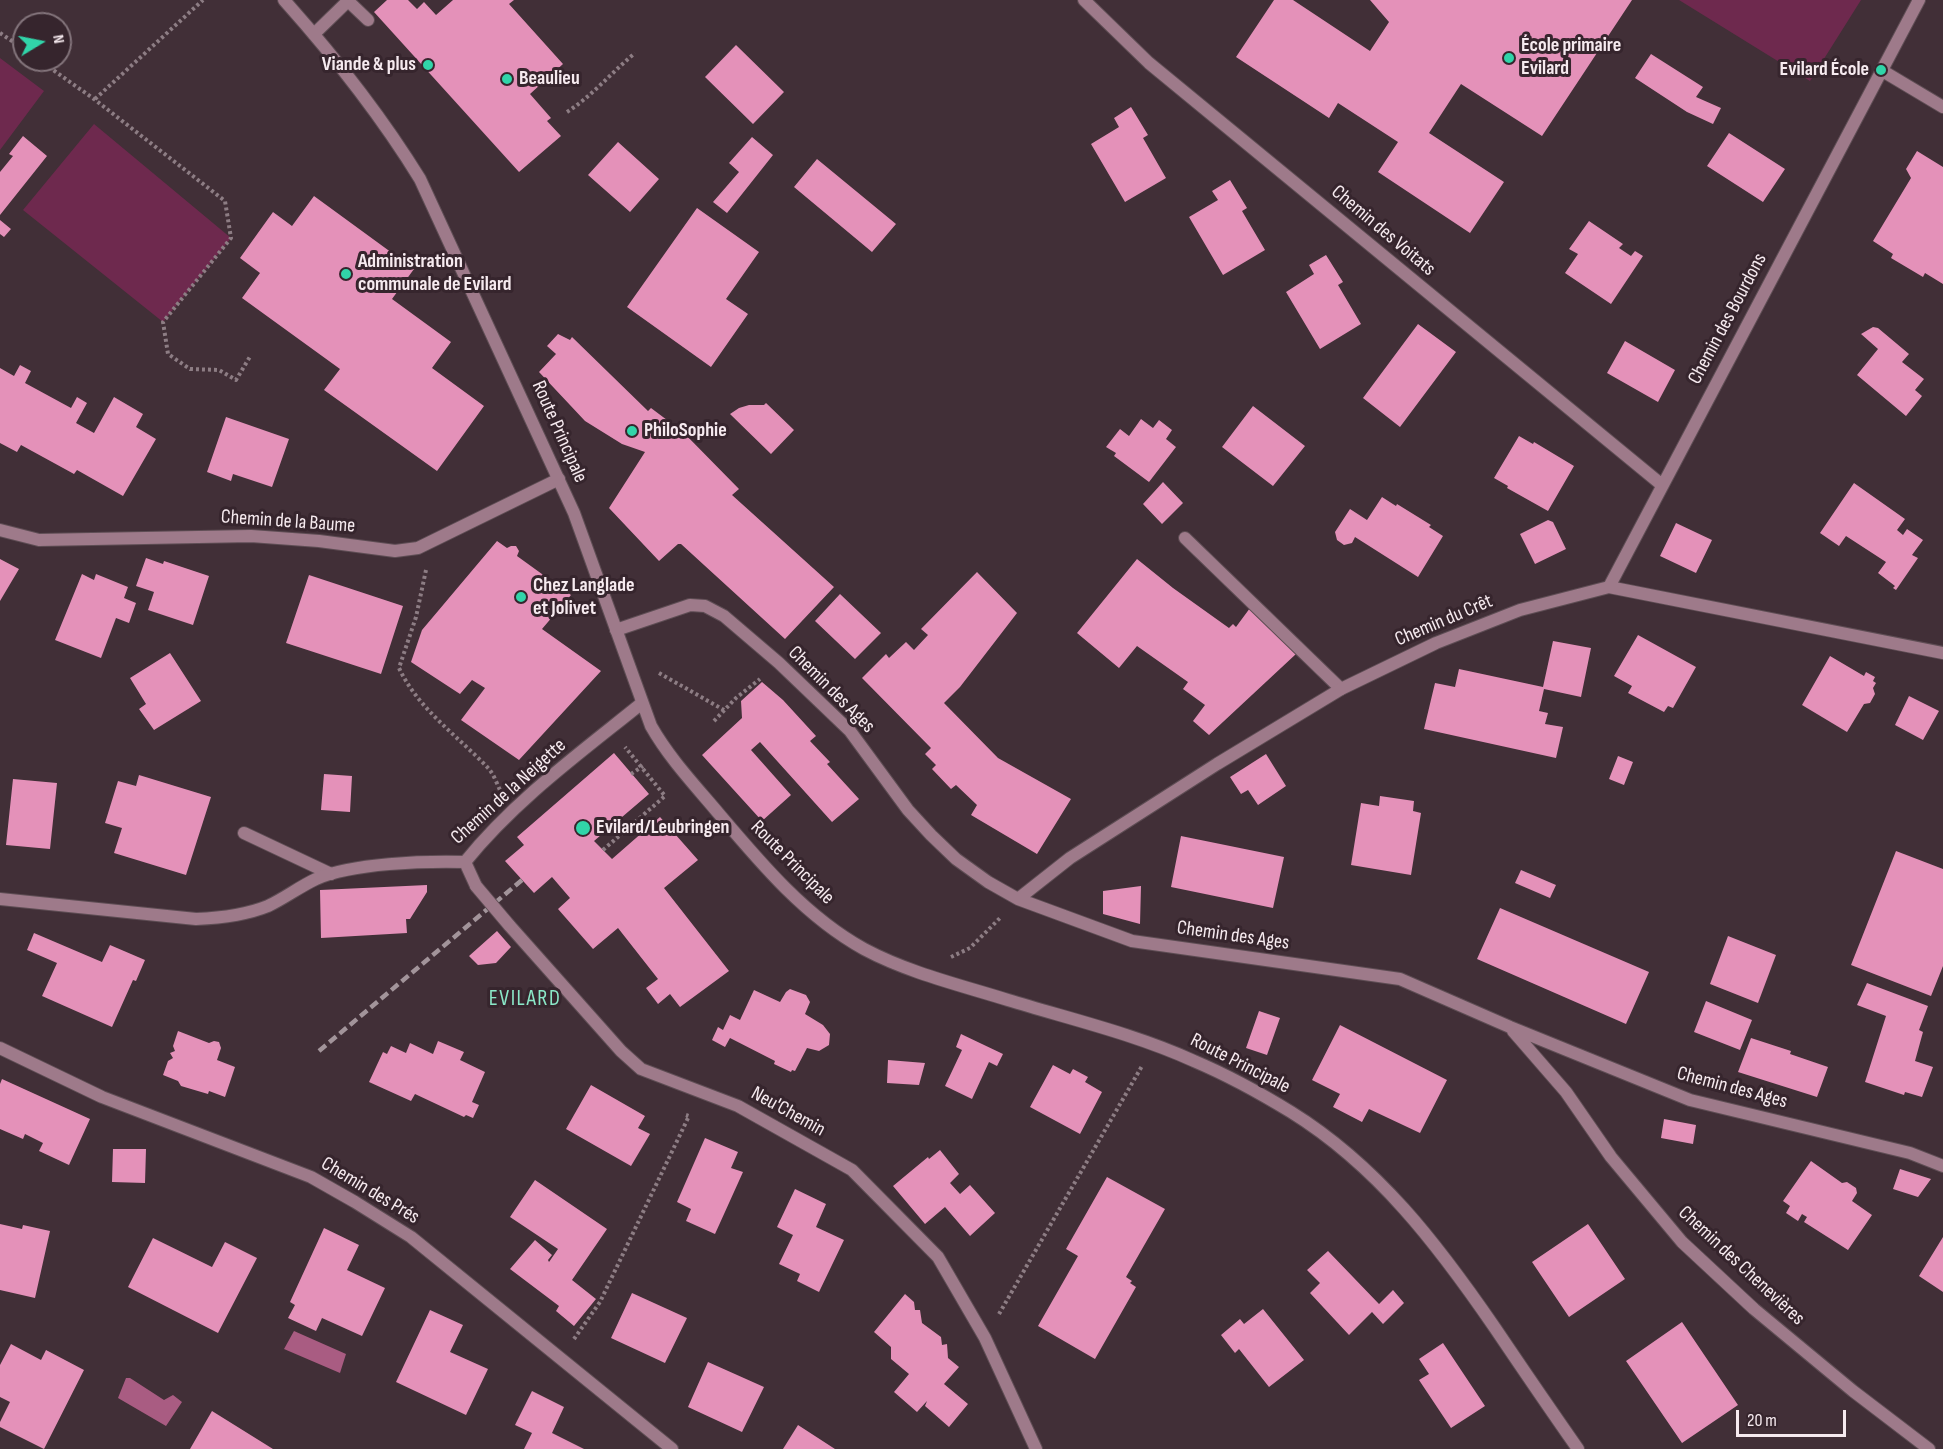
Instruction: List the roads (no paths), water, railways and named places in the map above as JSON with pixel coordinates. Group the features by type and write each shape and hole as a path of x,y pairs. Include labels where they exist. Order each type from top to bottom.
{"street":[{"name":"Route Principale","path":"284,0 363,94 420,179 574,513 651,726 664,750 755,856 833,931 867,950 917,972 1126,1036 1193,1060 1292,1113 1363,1165 1406,1209 1451,1264 1578,1449"},
{"path":"314,34 348,0 368,21"},
{"name":"Chemin des Voitats","path":"1084,0 1149,63 1662,485"},
{"name":"Chemin des Bourdons","path":"1608,586 1919,0"},
{"path":"1881,70 1943,107"},
{"name":"Chemin de la Baume","path":"0,530 39,540 251,536 319,541 395,551 418,548 559,479"},
{"path":"1185,538 1341,689"},
{"name":"Chemin du Crêt","path":"1018,899 1070,858 1217,764 1341,689 1436,643 1520,610 1608,586 1943,653"},
{"name":"Chemin des Ages","path":"616,630 690,605 705,606 724,616 787,670 850,731 908,810 931,836 956,859 988,882 1018,899 1131,941 1400,979 1510,1027 1690,1100 1910,1153 1943,1166"},
{"name":"Chemin de la Neigette","path":"0,899 210,919 267,906 316,879 331,874 367,867 435,861 465,862 484,838 512,811 642,703"},
{"path":"244,833 331,874"},
{"name":"Neu'Chemin","path":"465,862 476,886 509,926 621,1051 641,1069 738,1106 852,1170 938,1257 985,1338 1036,1449"},
{"name":"Chemin des Chenevières","path":"1510,1027 1566,1092 1611,1157 1682,1242 1754,1309 1853,1391 1929,1449"},
{"name":"Chemin des Prés","path":"0,1048 102,1097 311,1177 329,1187 411,1237 672,1449"}],"railway":[{"path":"319,1051 522,880"}],"place":[{"name":"École primaire Evilard","path":"1509,58"},
{"name":"Viande & plus","path":"428,65"},
{"name":"Evilard École","path":"1881,70"},
{"name":"Beaulieu","path":"507,79"},
{"name":"Administration communale de Evilard","path":"346,274"},
{"name":"PhiloSophie","path":"632,431"},
{"name":"Chez Langlade et Jolivet","path":"521,597"},
{"name":"Evilard/Leubringen","path":"583,828"}],"district":[{"name":"EVILARD","path":"525,999"}]}
